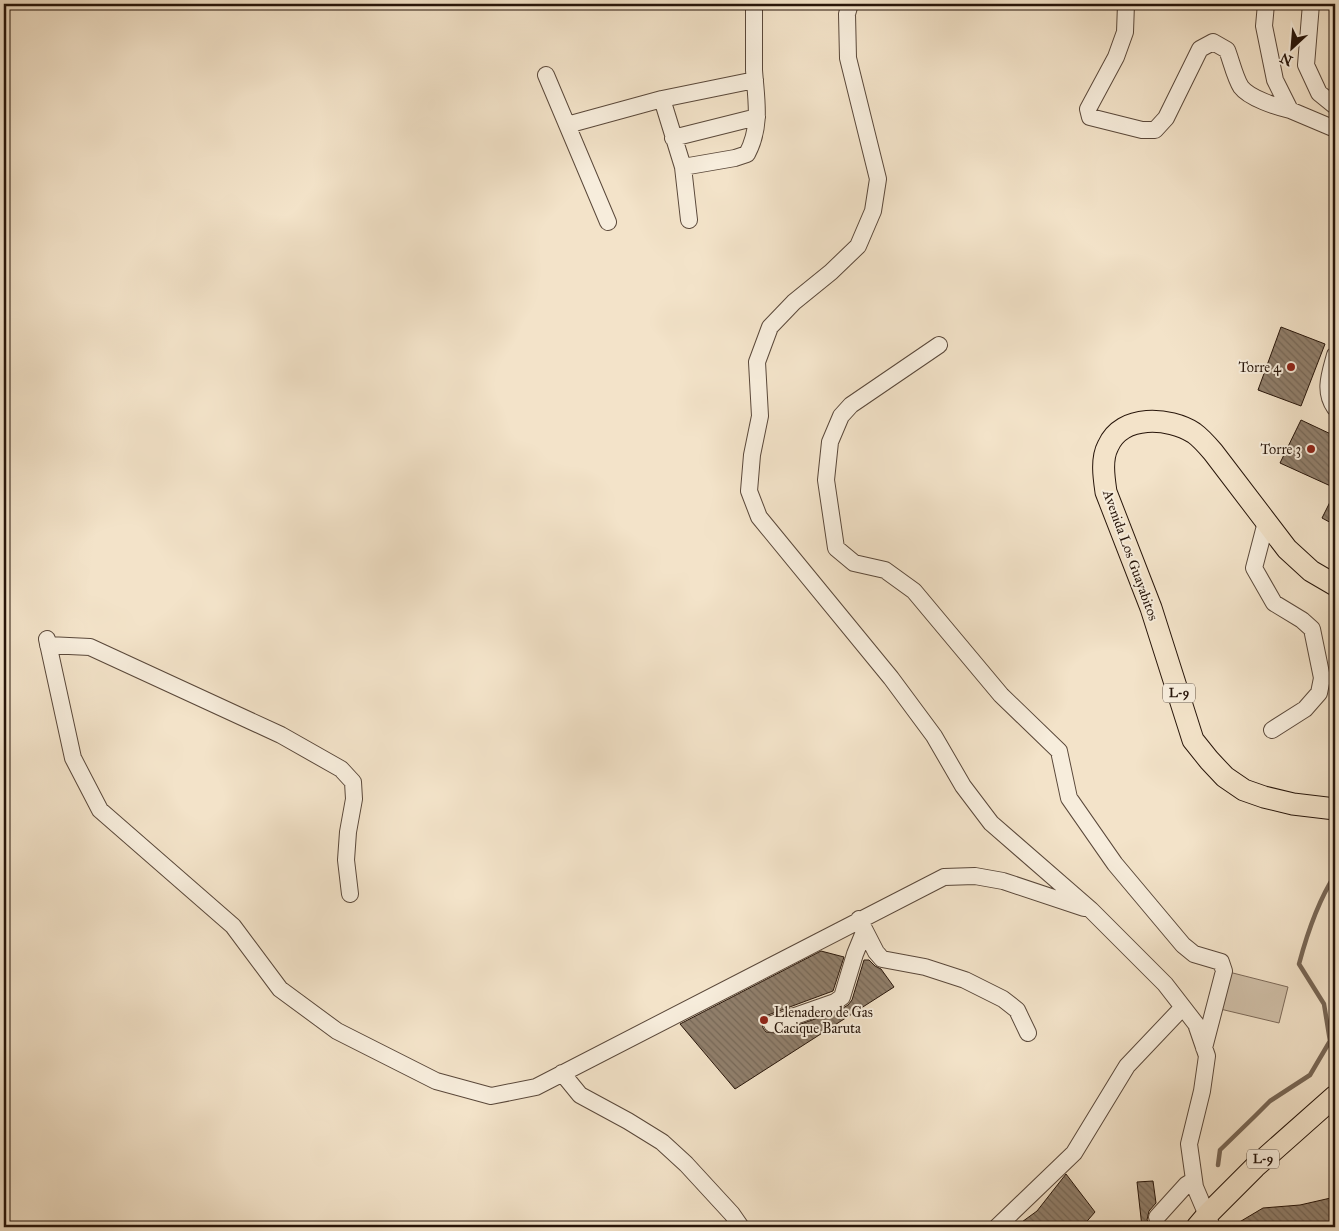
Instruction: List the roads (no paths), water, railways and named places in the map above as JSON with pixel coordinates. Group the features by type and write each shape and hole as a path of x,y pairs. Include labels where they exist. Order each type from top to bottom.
{"main road":[{"name":"Avenida Los Guayabitos","path":"1335,584 1311,571 1287,549 1200,437 1174,424 1153,421 1136,424 1122,430 1107,446 1104,465 1106,492 1151,608 1194,740 1225,777 1244,790 1293,804 1335,809"},
{"name":"L-9","path":"1206,1223 1265,1157 1335,1096"}],"street":[{"path":"682,167 748,154 756,131 758,107 755,80 754,4"},
{"path":"850,4 847,14 848,58 878,179 873,211 858,246 831,272 794,302 770,327 757,362 760,416 752,455 750,491 759,517 891,678 934,736 963,786 990,823 1091,910 1165,984 1196,1024 1207,1056 1202,1091 1188,1144 1195,1187 1206,1223"},
{"path":"1126,4 1125,32 1116,57 1088,109 1090,117 1142,130 1155,130 1166,118 1200,49 1213,42 1227,50 1241,86 1248,93 1275,106 1290,110 1335,129"},
{"path":"1266,4 1264,26 1275,80 1290,110"},
{"path":"1312,4 1306,65 1319,93 1335,106"},
{"path":"546,75 608,222"},
{"path":"567,126 662,99 755,80"},
{"path":"662,99 682,167 690,220"},
{"path":"673,138 757,117"},
{"path":"939,345 851,405 841,416 830,442 826,480 836,548 854,563 884,570 914,591 1000,695 1059,751 1069,798 1115,864 1183,945 1194,954 1221,962 1224,971 1204,1048"},
{"path":"1335,355 1329,377 1329,398 1335,408"},
{"path":"1266,522 1254,568 1274,603 1302,620 1312,629 1322,678 1319,694 1305,709 1272,730"},
{"path":"350,894 346,860 354,790 353,782 342,769 281,734 90,647 47,642 73,758 100,810 233,926 280,989 337,1031 436,1080 491,1096 536,1087 862,926 944,877 975,876 1004,881 1091,910"},
{"path":"772,1024 835,1002 842,997 862,926"},
{"path":"862,926 876,952 882,959 925,967 965,980 1003,999 1017,1010 1028,1033"},
{"path":"997,1227 1074,1153 1128,1066 1183,1006"},
{"path":"562,1074 580,1096 628,1121 662,1142 686,1164 732,1214 741,1227"},
{"path":"1158,1217 1186,1185 1194,1180"}],"waterway":[{"path":"1218,1165 1220,1150 1270,1101 1310,1075 1330,1041 1324,1004 1299,964 1314,918 1323,896 1335,875"}],"place":[{"name":"Torre 4","path":"1291,367"},
{"name":"Torre 3","path":"1311,449"},
{"name":"Llenadero de Gas Cacique Baruta","path":"764,1020"}]}
